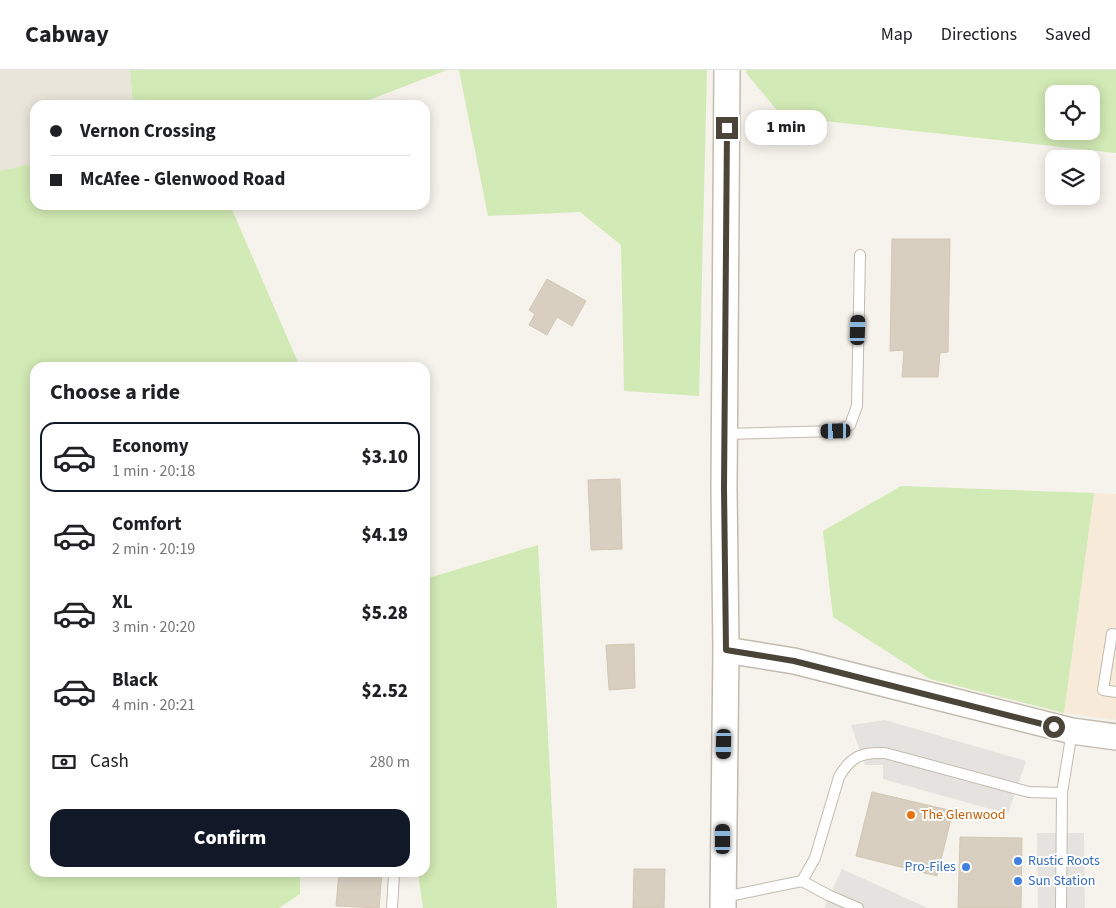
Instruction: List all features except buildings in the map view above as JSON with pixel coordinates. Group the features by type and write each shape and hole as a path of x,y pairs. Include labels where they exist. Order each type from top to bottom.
{"street":[{"path":"723,903 726,650 724,528 727,70"},
{"path":"726,650 794,661 1072,731 1116,737"}],"lane":[{"path":"725,434 836,431 850,426 857,406 860,255"},
{"path":"1116,635 1112,634 1103,690 1116,692"},
{"path":"1061,908 1062,793 1072,731"},
{"path":"802,881 815,858 839,776 846,765 856,757 870,752 885,753 1029,792 1062,793"},
{"path":"392,908 394,877"},
{"path":"723,903 802,881 858,908"}],"shaded area":[{"path":"0,70 130,70 133,100 30,100 30,165 0,172"},
{"path":"1094,493 1116,494 1116,720 1064,713"},
{"path":"885,720 1026,761 1008,814 883,779 883,765 865,765 851,725"},
{"path":"1037,833 1084,833 1085,908 1038,908"},
{"path":"842,869 928,908 824,908"}],"green space":[{"path":"130,70 447,70 369,100 133,100"},
{"path":"459,70 707,70 699,396 624,391 621,245 580,212 488,216"},
{"path":"746,70 1116,70 1116,153 815,120 786,121 746,73"},
{"path":"30,164 30,210 232,210 298,362 30,362 30,877 300,877 300,894 279,908 0,908 0,171"},
{"path":"901,486 1094,493 1064,713 930,679 833,617 823,531"},
{"path":"538,545 557,908 423,908 419,877 430,877 430,577"}],"place":[{"name":"The Glenwood","path":"911,815"},
{"name":"Rustic Roots","path":"1018,861"},
{"name":"Pro-Files","path":"966,867"},
{"name":"Sun Station","path":"1018,881"}],"route":[{"path":"727,128 724,488 726,650 794,661 1054,727"}]}
